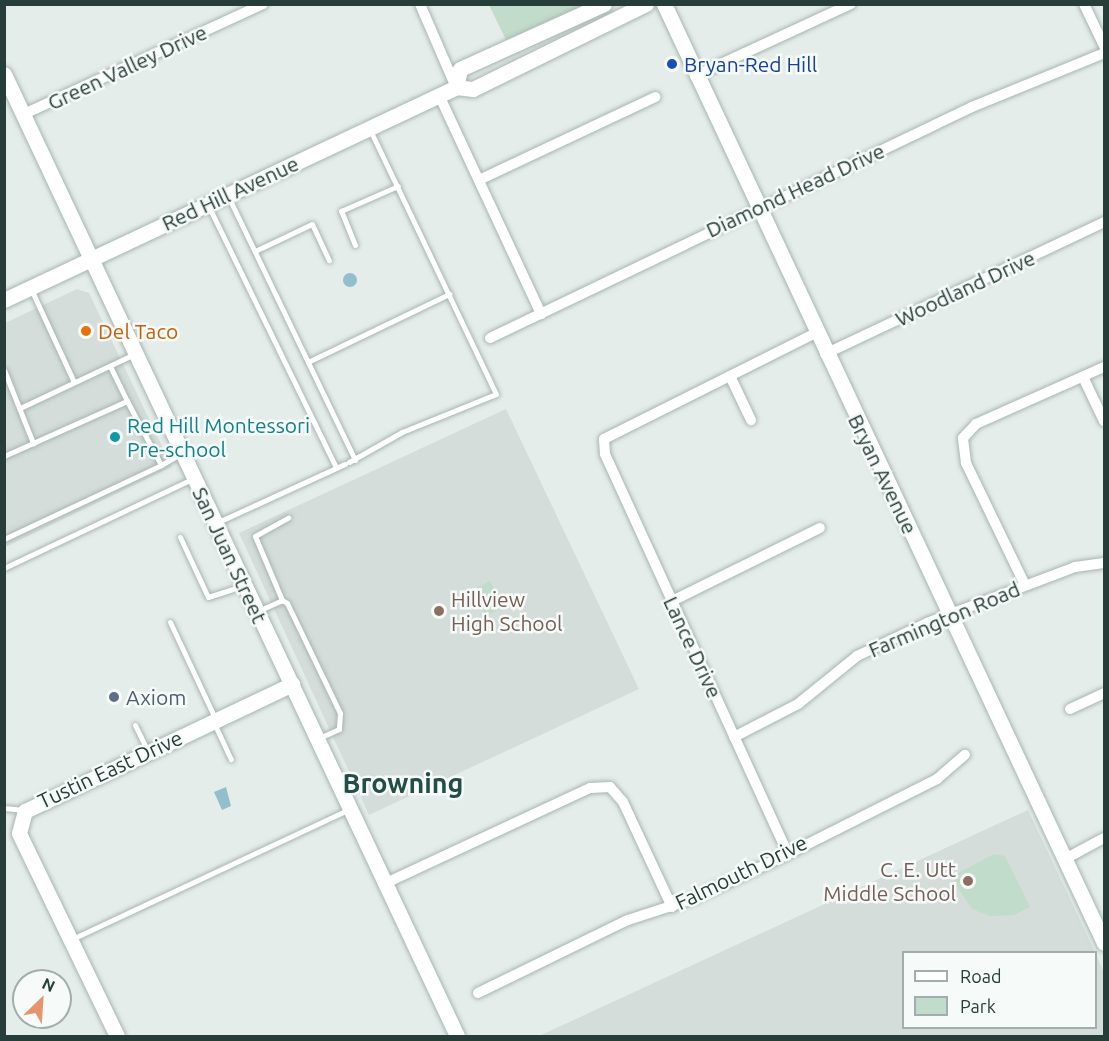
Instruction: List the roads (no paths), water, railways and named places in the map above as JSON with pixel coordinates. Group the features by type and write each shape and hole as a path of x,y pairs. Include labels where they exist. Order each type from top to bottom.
{"main road":[{"path":"456,87 460,69 604,4"},
{"name":"Red Hill Avenue","path":"4,300 456,87 473,89 646,4"},
{"name":"Bryan Avenue","path":"664,4 756,207 951,615 1104,943"},
{"name":"San Juan Street","path":"4,74 457,1036"},
{"name":"Tustin East Drive","path":"117,1036 19,833 25,811 292,684"}],"street":[{"name":"Green Valley Drive","path":"24,114 263,4"},
{"path":"420,4 456,87"},
{"path":"695,76 851,4"},
{"path":"1084,4 1104,46"},
{"name":"Diamond Head Drive","path":"490,338 756,207 972,107 1104,53"},
{"path":"439,95 542,314"},
{"path":"479,180 655,97"},
{"name":"Woodland Drive","path":"825,354 1104,222"},
{"path":"751,420 730,376 816,333"},
{"path":"1024,585 966,463 963,438 976,424 1104,366"},
{"name":"Lance Drive","path":"730,376 604,439 605,454 788,855"},
{"path":"1083,377 1104,421"},
{"path":"672,601 820,528"},
{"name":"Farmington Road","path":"734,737 798,704 857,656 1024,585 1104,564"},
{"path":"1070,709 1104,693"},
{"name":"Falmouth Drive","path":"478,993 628,920 672,907 788,855 937,779 965,755"},
{"path":"386,883 590,788 610,787 623,802 672,907"},
{"path":"1065,860 1104,837"}],"lane":[{"path":"215,523 350,462 402,432 496,394 369,127"},
{"path":"355,245 341,211 398,186"},
{"path":"228,195 308,362 350,462"},
{"path":"207,204 336,468"},
{"path":"255,251 312,224 329,260"},
{"path":"31,287 74,382"},
{"path":"308,362 449,294"},
{"path":"20,408 135,353"},
{"path":"110,366 161,465"},
{"path":"4,370 33,443"},
{"path":"4,456 127,401"},
{"path":"4,539 182,453"},
{"path":"4,568 194,478"},
{"path":"288,518 255,536 282,600 342,720 339,729 317,739"},
{"path":"180,537 208,597 244,585"},
{"path":"257,612 282,600"},
{"path":"170,622 231,759"},
{"path":"135,725 147,751"},
{"path":"4,808 25,811"},
{"path":"71,939 350,808"}],"water":[{"path":"347,273 353,273 357,280 353,287 347,287 343,283 343,277"},
{"path":"226,787 231,806 222,810 214,792"}],"place":[{"name":"Bryan-Red Hill","path":"672,64"},
{"name":"Del Taco","path":"86,331"},
{"name":"Red Hill Montessori Pre-school","path":"115,437"},
{"name":"Hillview High School","path":"439,611"},
{"name":"Axiom","path":"114,697"},
{"name":"C. E. Utt Middle School","path":"968,881"}],"district":[{"name":"Browning","path":"403,784"}]}
